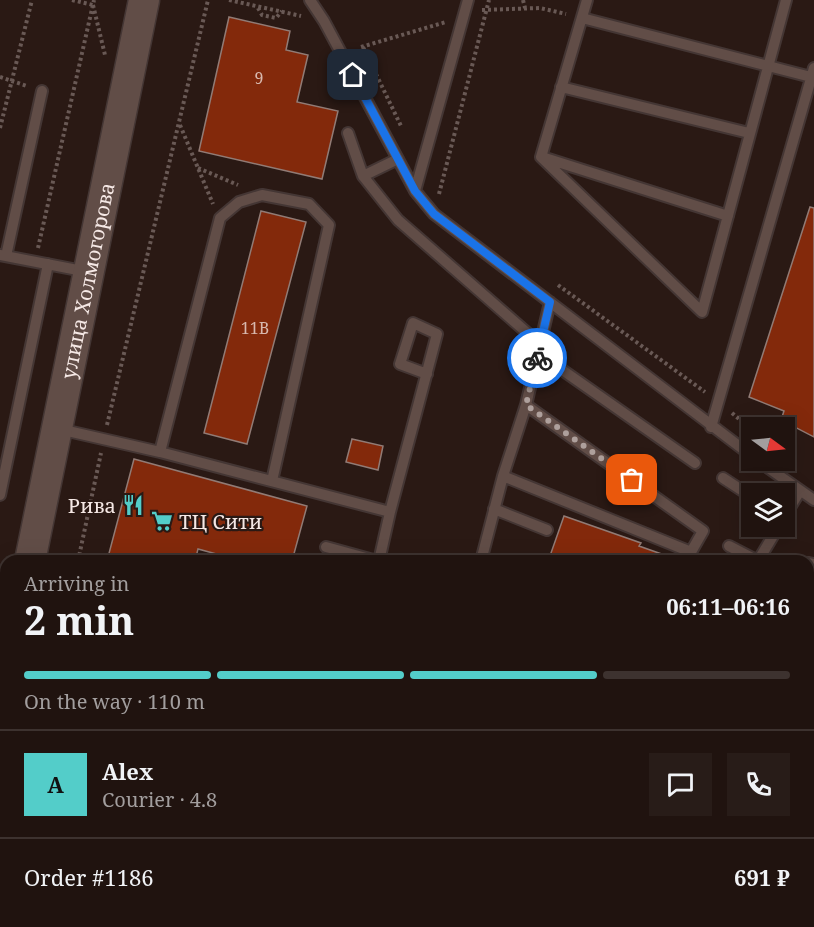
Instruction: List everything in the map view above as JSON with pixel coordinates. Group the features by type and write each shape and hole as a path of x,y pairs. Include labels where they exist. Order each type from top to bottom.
{"main road":[{"name":"улица Холмогорова","path":"31,555 144,0"}],"lane":[{"path":"310,0 324,21 415,191 434,214 741,448"},
{"path":"415,191 468,0"},
{"path":"541,157 587,0"},
{"path":"541,157 702,312 786,0"},
{"path":"582,18 767,66 813,73 711,427"},
{"path":"561,87 749,133"},
{"path":"42,91 3,255 89,273"},
{"path":"348,133 363,176 398,220 539,349 695,463"},
{"path":"541,157 728,216"},
{"path":"363,176 398,159"},
{"path":"160,452 220,218 238,202 262,195 309,204 329,225 272,481"},
{"path":"0,495 48,264"},
{"path":"482,555 503,476 526,405 550,302"},
{"path":"379,555 390,512 427,374 437,334 413,323 400,364 427,374"},
{"path":"503,476 691,552 703,531 526,405"},
{"path":"57,428 160,452 390,512"},
{"path":"772,471 814,500"},
{"path":"723,478 741,489"},
{"path":"795,499 800,491"},
{"path":"494,509 547,530"},
{"path":"762,555 772,537"},
{"path":"729,546 746,555"},
{"path":"326,547 356,555"}],"path":[{"path":"0,128 32,0"},
{"path":"34,261 94,3 72,0"},
{"path":"79,555 104,439 208,0"},
{"path":"229,0 276,10"},
{"path":"422,168 438,198 489,0"},
{"path":"523,0 525,8"},
{"path":"258,7 262,15 276,18 282,11"},
{"path":"363,47 402,129"},
{"path":"0,77 42,91"},
{"path":"180,125 220,218"},
{"path":"197,168 262,195"},
{"path":"554,282 741,421"}],"building":[{"path":"229,17 290,31 286,50 308,55 297,102 338,111 322,179 199,151"},
{"path":"810,207 814,208 814,437 795,427 795,417 782,417 784,411 749,397"},
{"path":"261,211 306,222 247,444 204,433"},
{"path":"352,439 383,446 378,470 346,462"},
{"path":"134,459 307,506 294,555 220,555 198,549 196,555 109,555"},
{"path":"564,516 641,543 639,546 664,555 556,555 551,553"}],"way so far":[{"path":"537,358 526,405 632,480"}],"place":[{"name":"Рива","path":"133,505"},
{"name":"ТЦ Сити","path":"162,521"}],"route":[{"path":"353,75 415,191 434,214 550,302 537,358"}]}
